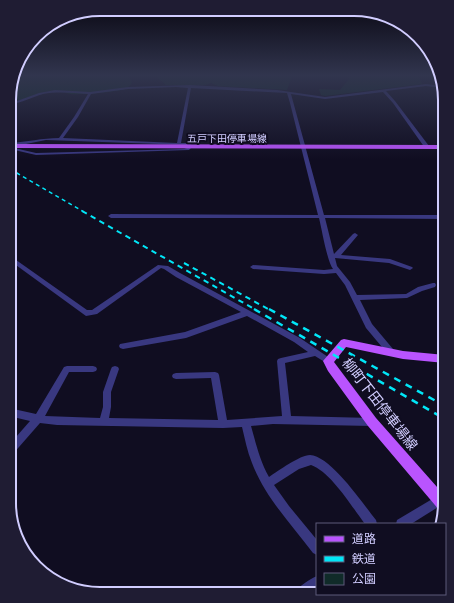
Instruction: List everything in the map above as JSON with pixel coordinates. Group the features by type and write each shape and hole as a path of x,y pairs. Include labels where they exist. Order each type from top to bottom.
{"main road":[{"name":"五戸下田停車場線","path":"16,146 438,147"},
{"name":"柳町下田停車場線","path":"438,358 403,354 344,343 328,361 372,422 438,498"}],"street":[{"path":"60,140 84,104"},
{"path":"178,144 186,104"},
{"path":"292,104 321,216 334,256 334,266 343,276 369,326 390,351"},
{"path":"396,104 427,147"},
{"path":"16,145 42,139 188,144 191,146"},
{"path":"16,148 27,153 36,154 184,150 189,149 191,146"},
{"path":"111,216 438,217"},
{"path":"334,256 355,235"},
{"path":"334,256 390,261 410,268"},
{"path":"16,261 86,313 94,312 160,266 163,266 246,312 317,353 328,361"},
{"path":"253,267 324,272 337,271"},
{"path":"355,298 406,296 420,289 433,285"},
{"path":"123,346 186,335 246,312"},
{"path":"287,420 281,361 317,353"},
{"path":"16,444 38,419 67,369 93,368"},
{"path":"104,422 108,407 107,392 115,369"},
{"path":"176,376 215,375 223,424"},
{"path":"16,414 38,419 57,421 223,424 287,420 372,422"},
{"path":"246,423 255,459 268,483 316,548"},
{"path":"268,483 300,464 310,460 318,463 331,472 371,523"},
{"path":"403,523 438,505"}],"railway":[{"path":"16,172 84,212"},
{"path":"82,211 256,310"},
{"path":"184,263 270,310"},
{"path":"254,309 438,415"},
{"path":"269,309 438,402"}]}
